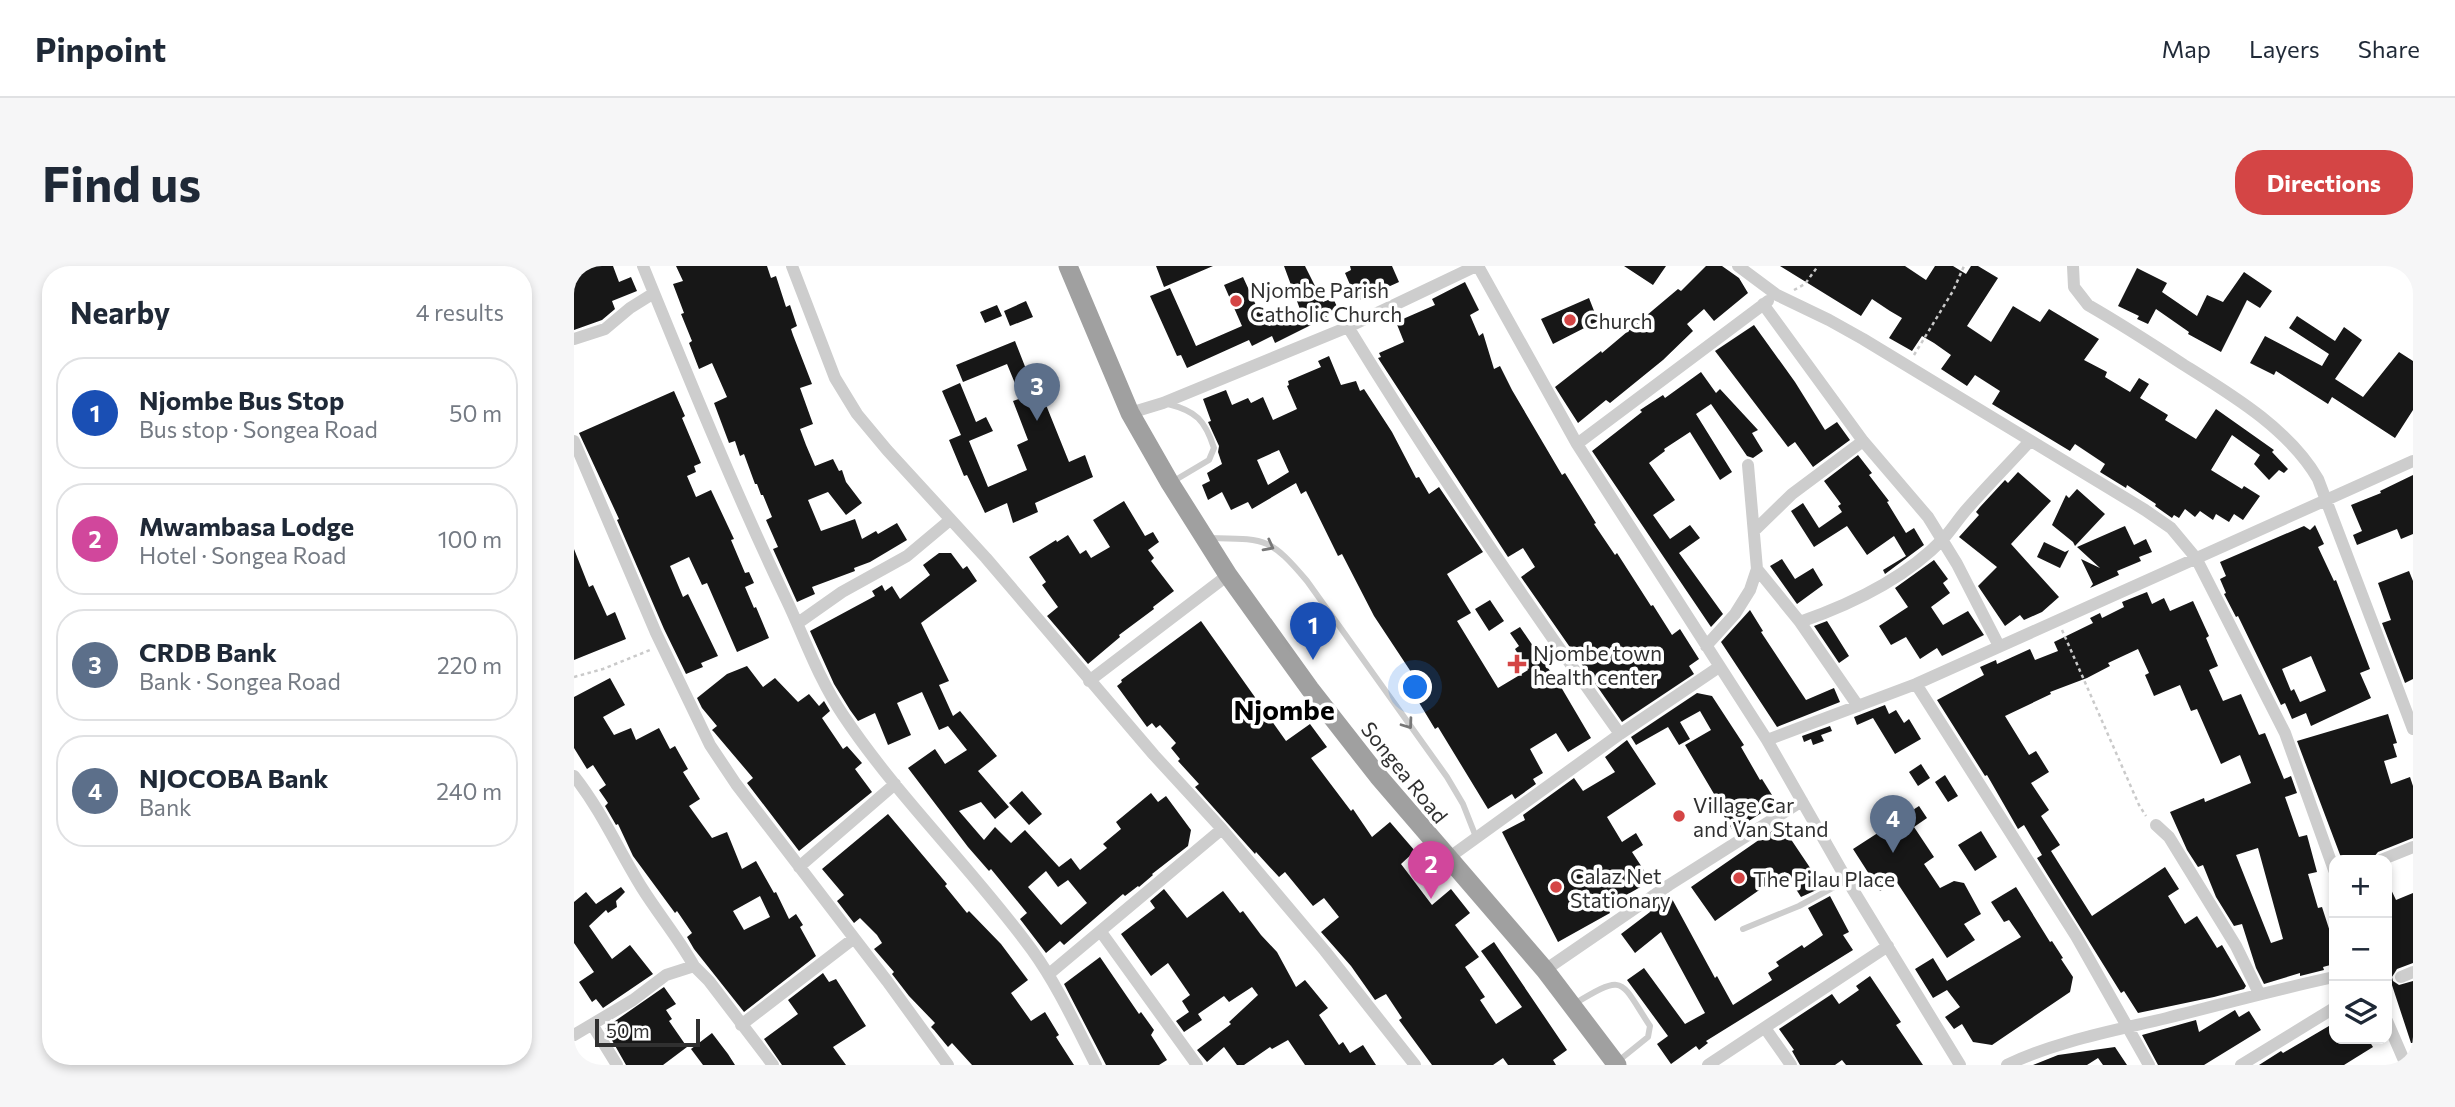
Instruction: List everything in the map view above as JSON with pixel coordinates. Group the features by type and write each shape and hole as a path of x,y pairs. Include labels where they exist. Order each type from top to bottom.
{"highway":[{"name":"Songea Road","path":"1068,266 1130,413 1203,538 1228,575 1310,689 1447,859 1545,970 1617,1064"}],"street":[{"path":"643,266 726,467 817,668 841,713 895,784 1007,917 1049,975 1096,1065"},
{"path":"792,266 835,378 887,450 986,558 1089,681 1222,829 1325,951 1415,1065"},
{"path":"1130,413 1163,403 1348,327 1477,266 1577,444 1767,740 1847,880 1961,1065"},
{"path":"1738,266 1777,295 1829,320 2171,528 2196,558 2285,733 2329,856"},
{"path":"2073,266 2074,287 2088,305 2232,395 2306,459 2318,479 2413,729"},
{"path":"574,339 605,329 630,308 654,293"},
{"path":"1577,444 1777,295"},
{"path":"1763,304 1863,441 1928,517 1943,539 1999,646"},
{"path":"1348,327 1458,501 1620,734"},
{"path":"574,441 662,645 710,745 736,784 948,1065"},
{"path":"1755,530 1774,509 1863,441"},
{"path":"1800,622 1869,593 1911,566 1943,539 2030,441"},
{"path":"1767,740 1916,684 2413,461"},
{"path":"1706,646 1735,614 1750,590 1757,569 1748,465"},
{"path":"797,623 832,598 907,556 950,520"},
{"path":"1757,569 1800,622 1858,706"},
{"path":"1089,681 1228,575"},
{"path":"1447,859 1620,734 1719,667"},
{"path":"1916,684 2076,936 2149,1065"},
{"path":"574,776 642,889 673,931 694,966 709,981 773,1065"},
{"path":"800,867 895,784"},
{"path":"1545,970 1669,885 1802,801"},
{"path":"2156,825 2169,837 2236,946 2259,993"},
{"path":"1049,975 1222,829"},
{"path":"2392,856 2413,847"},
{"path":"1101,932 1196,1065"},
{"path":"741,1025 853,939"},
{"path":"1708,1065 1888,946"},
{"path":"574,1035 633,1000 666,975 694,966"},
{"path":"2007,1065 2044,1050 2127,1027 2329,978"},
{"path":"2241,1065 2329,1010"},
{"path":"593,1026 617,1065"},
{"path":"1765,1028 1791,1065"},
{"path":"2392,1033 2406,1065"}],"lane":[{"path":"1163,403 1186,409 1201,419 1214,448 1209,460 1170,483"},
{"path":"1203,538 1267,542 1285,556 1307,581 1447,777 1463,804 1477,839"},
{"path":"1744,929 1799,906 1847,880"},
{"path":"1572,1005 1602,987 1614,983 1624,987 1650,1026 1648,1037 1617,1064"}],"path":[{"path":"1777,295 1805,284 1818,266"},
{"path":"1908,367 1954,291 1965,266"},
{"path":"2058,620 2139,805 2156,825"},
{"path":"574,677 603,669 662,645"}],"building":[{"path":"574,266 613,266 619,282 631,277 637,291 612,301 615,309 602,320 574,330"},
{"path":"676,266 767,266 771,278 776,276 786,307 790,305 797,326 791,329 812,384 800,388 813,424 800,429 806,445 815,466 833,459 862,503 846,515 828,492 808,500 821,531 855,519 862,539 876,531 878,534 897,523 907,540 870,562 854,568 855,571 812,587 815,594 797,602 773,549 778,547 766,520 772,517 763,495 755,484 744,454 740,456 735,441 729,443 714,403 727,397 712,363 699,369 689,343 692,341 673,284 683,281"},
{"path":"1156,266 1213,266 1164,287"},
{"path":"1284,266 1305,266 1323,302 1333,298 1339,311 1275,343 1272,336 1252,346 1249,340 1187,368 1181,355 1177,356 1150,296 1170,288 1196,346 1242,326 1224,285 1243,277 1260,314 1263,312 1269,326 1301,312"},
{"path":"1350,266 1392,266 1399,282 1357,301 1345,273 1351,270"},
{"path":"1624,266 1666,266 1653,285"},
{"path":"1706,266 1722,266 1739,278 1748,293 1714,321 1704,309 1687,324 1693,331 1663,360 1610,403 1606,400 1578,423 1555,387 1601,351 1602,353 1678,289 1681,291"},
{"path":"1780,266 1905,266 1926,280 1935,266 1953,266 1966,274 1971,266 1978,266 1998,278 1967,326 1991,342 2013,306 2040,322 2049,309 2099,339 2084,360 2107,372 2105,377 2130,392 2139,378 2149,384 2140,398 2168,415 2165,420 2196,439 2216,409 2274,450 2272,452 2288,469 2284,473 2279,470 2269,480 2254,464 2260,455 2232,435 2211,470 2242,489 2244,486 2260,496 2243,520 2234,514 2229,522 2216,514 2213,520 2200,511 2195,517 2185,509 2179,518 2174,515 2172,518 2127,485 2126,488 2100,472 2105,464 2075,444 2070,451 1992,404 2000,391 1975,375 1967,386 1941,369 1951,355 1934,343 1922,336 1912,351 1889,338 1902,318 1872,299 1861,316"},
{"path":"2137,268 2167,283 2162,292 2197,316 2207,295 2223,302 2244,272 2272,291 2260,308 2247,300 2221,352 2188,334 2189,332 2156,309 2148,324 2137,319 2139,316 2118,306"},
{"path":"1465,282 1479,310 1470,315 1479,336 1483,333 1494,369 1500,366 1562,475 1565,473 1596,523 1594,524 1615,555 1617,553 1651,606 1653,605 1672,635 1680,629 1699,659 1689,666 1694,674 1622,722 1521,577 1535,567 1523,548 1508,557 1378,358 1381,357 1379,353 1404,342 1396,322 1435,305 1432,299"},
{"name":"Church","path":"1589,298 1598,321 1553,344 1541,319"},
{"path":"1026,301 1033,317 1010,326 1004,311"},
{"path":"997,305 1002,316 985,323 980,312"},
{"path":"2297,316 2335,341 2344,327 2362,340 2335,379 2363,397 2399,352 2413,361 2413,410 2395,438 2332,397 2328,404 2276,371 2274,375 2250,363 2265,336 2322,366 2329,354 2289,328"},
{"path":"1754,325 1825,430 1837,422 1850,440 1813,467 1795,442 1788,447 1715,351"},
{"path":"1015,341 1035,392 1040,390 1069,462 1085,455 1093,477 1035,503 1038,512 1013,523 1007,503 985,513 967,475 964,476 949,440 961,435 942,391 960,383 976,422 986,417 993,431 969,441 988,487 1027,470 1017,445 1028,440 1013,401 1021,398 1007,364 963,382 956,365"},
{"path":"1329,356 1341,385 1356,381 1360,391 1364,389 1392,432 1416,478 1419,477 1429,494 1439,487 1483,552 1447,574 1471,613 1457,621 1498,688 1528,670 1515,649 1519,646 1510,633 1520,627 1561,687 1591,738 1568,752 1556,733 1530,749 1543,773 1533,779 1536,784 1515,799 1512,794 1488,809 1438,727 1435,729 1409,686 1417,681 1374,616 1342,554 1338,556 1306,491 1301,494 1296,483 1252,509 1248,502 1231,510 1222,492 1208,500 1202,485 1210,481 1207,473 1222,464 1219,446 1208,422 1211,421 1203,399 1226,390 1232,405 1248,398 1251,403 1263,397 1273,420 1297,409 1287,386 1288,381 1321,367 1318,361","holes":["1279,450 1289,472 1268,485 1257,460"]},
{"path":"1701,372 1716,393 1720,389 1758,430 1752,433 1763,451 1753,458 1747,456 1711,404 1696,414 1732,472 1720,480 1690,432 1664,449 1665,451 1649,463 1675,500 1653,515 1670,539 1690,525 1700,538 1679,553 1723,614 1711,627 1592,451 1642,412 1640,410 1663,395 1665,398"},
{"path":"674,391 701,463 694,466 696,472 687,476 696,497 711,490 734,539 731,540 745,573 749,572 754,583 745,587 769,638 737,652 707,583 702,585 689,557 670,566 683,597 688,594 718,656 701,663 703,667 686,674 579,433"},
{"path":"1858,455 1872,473 1869,475 1889,501 1887,502 1906,533 1914,528 1924,545 1885,574 1883,570 1906,556 1894,536 1867,555 1847,526 1814,547 1791,511 1803,503 1819,528 1842,512 1838,506 1841,504 1824,481"},
{"path":"2018,472 2051,501 2011,544 2059,597 2042,612 2024,620 2020,615 2005,626 1978,586 1997,567 1959,537 1979,515 1976,512 1980,507 2005,480 2008,483"},
{"path":"2413,475 2413,534 2401,539 2397,529 2357,545 2353,535 2362,531 2351,505 2381,493 2380,491"},
{"path":"2077,489 2105,514 2075,546 2052,525 2066,495 2069,498"},
{"path":"1124,501 1145,536 1153,532 1159,542 1148,550 1154,558 1151,561 1174,591 1088,664 1047,616 1058,607 1042,585 1046,582 1029,557 1068,535 1080,554 1086,550 1091,558 1110,547 1093,520"},
{"path":"2315,525 2324,544 2318,547 2334,581 2336,580 2370,669 2360,673 2371,698 2311,726 2306,713 2292,719 2285,703 2281,705 2238,616 2236,617 2224,594 2226,593 2220,579 2226,576 2220,562 2304,526 2310,530","holes":["2311,656 2326,691 2300,702 2294,689 2291,691 2282,669"]},
{"path":"2125,526 2134,545 2146,539 2152,552 2139,557 2141,561 2117,571 2119,575 2090,588 2093,584 2081,559 2100,568 2077,547"},
{"path":"2044,542 2065,552 2069,550 2060,568 2037,557"},
{"path":"574,549 589,587 593,585 607,616 615,612 626,639 574,660"},
{"path":"939,553 951,553 963,569 967,566 977,581 921,623 949,681 939,685 953,716 960,711 997,756 978,771 1009,807 995,819 981,802 959,811 984,840 995,827 1011,843 1025,830 1059,867 1071,858 1080,870 1107,848 1103,844 1121,829 1116,822 1151,793 1158,802 1166,796 1191,830 1188,846 1139,887 1125,896 1123,894 1064,945 1060,941 1046,953 1020,919 1027,913 991,869 989,871 968,847 908,768 935,749 945,764 967,750 948,726 939,730 922,692 897,703 911,735 888,745 875,713 858,721 850,710 834,684 810,631 875,596 872,591 882,585 885,591 892,586 900,599 930,575 923,565","holes":["1046,871 1058,887 1068,880 1087,903 1061,925 1028,887"]},
{"path":"1782,559 1795,579 1813,568 1823,585 1797,604 1770,566"},
{"path":"1934,560 1948,579 1943,583 1950,593 1931,607 1943,625 1968,611 1984,635 1942,656 1937,648 1920,659 1906,637 1891,645 1879,626 1908,607 1895,588"},
{"path":"2409,571 2413,581 2413,679 2405,683 2382,623 2391,620 2378,583"},
{"path":"2147,592 2152,604 2164,598 2170,611 2193,601 2209,636 2206,638 2218,666 2209,670 2223,701 2241,694 2259,735 2265,733 2284,779 2291,776 2297,793 2285,797 2299,837 2307,835 2317,872 2308,874 2318,908 2322,907 2329,929 2329,965 2323,967 2324,970 2300,976 2300,973 2264,984 2242,924 2234,926 2216,897 2203,865 2198,867 2187,850 2170,812 2204,798 2205,802 2251,783 2240,755 2221,764 2197,709 2191,711 2180,685 2154,696 2145,675 2149,673 2138,649 2108,663 2110,666 2087,678 2050,692 2051,694 2005,716 2029,755 2036,751 2049,772 2031,783 2049,810 2041,816 2060,845 2051,851 2092,916 2165,867 2179,889 2168,896 2185,924 2197,916 2217,948 2222,945 2246,986 2244,989 2138,1013 2124,991 2121,993 2037,858 2042,855 2024,825 2018,829 1987,775 1985,776 1937,700 1984,675 1980,667 1996,660 1997,664 2030,649 2035,660 2058,651 2054,642 2093,623 2090,618 2100,613 2102,618 2124,607 2122,602","holes":["2258,848 2283,939 2271,943 2236,855"]},
{"path":"1490,600 1504,621 1489,631 1475,609"},
{"path":"1750,610 1763,631 1761,632 1806,700 1834,688 1840,702 1777,727 1721,642"},
{"path":"1201,621 1286,741 1310,724 1327,747 1311,758 1372,837 1390,822 1415,851 1401,864 1432,905 1451,889 1470,913 1455,925 1479,957 1465,967 1485,997 1480,1000 1496,1024 1522,1007 1481,951 1494,942 1567,1050 1553,1060 1556,1065 1508,1065 1503,1058 1493,1065 1432,1065 1399,1020 1402,1018 1386,994 1375,1000 1351,966 1321,932 1339,917 1324,898 1313,906 1285,872 1279,877 1256,852 1255,854 1195,787 1199,784 1178,761 1180,759 1171,748 1176,743 1160,725 1156,728 1152,723 1147,727 1117,686 1121,680"},
{"path":"1827,621 1849,656 1839,663 1814,626"},
{"path":"747,666 763,687 775,678 798,702 809,694 819,706 824,701 830,711 822,718 843,749 847,746 862,763 855,769 872,792 799,851 747,783 753,778 712,730 717,726 697,698 727,674"},
{"path":"610,678 625,705 603,717 614,735 631,728 636,740 659,728 670,749 675,746 688,769 683,772 700,799 689,806 712,838 727,832 742,869 756,861 789,919 796,914 803,925 800,927 816,956 744,1012 694,949 687,937 692,933 633,856 618,824 616,825 605,806 608,803 599,790 606,785 593,765 587,769 574,748 574,697","holes":["760,896 770,917 744,930 733,911"]},
{"path":"1697,693 1712,696 1744,745 1741,747 1760,780 1762,779 1777,803 1733,831 1685,745 1711,730 1700,711 1680,722 1690,739 1679,745 1668,727 1636,745 1631,737"},
{"path":"1885,705 1889,714 1896,710 1904,723 1909,719 1921,739 1895,754 1873,718 1857,725 1854,717"},
{"path":"2388,714 2397,743 2393,744 2397,757 2384,761 2391,784 2410,777 2413,786 2413,838 2376,855 2340,855 2297,741"},
{"path":"1830,726 1832,731 1821,735 1824,741 1813,745 1811,739 1804,742 1802,736"},
{"path":"1627,740 1656,784 1607,817 1622,842 1636,833 1643,845 1632,852 1651,881 1607,906 1610,913 1558,942 1502,832 1525,820 1523,815 1574,778 1583,791 1615,772 1605,757"},
{"path":"1921,764 1930,778 1918,786 1909,772"},
{"path":"1945,775 1958,796 1948,802 1935,782"},
{"path":"1022,791 1042,814 1029,825 1009,803"},
{"path":"1887,803 1896,821 1919,806 1927,818 1914,827 1934,857 1924,864 1940,888 1954,881 1964,883 1981,914 1964,924 1975,940 1947,958 1896,881 1880,891 1853,849 1887,827 1877,808"},
{"path":"888,814 947,884 945,886 967,913 969,911 1001,944 1028,980 1011,993 1031,1021 1045,1012 1059,1035 1056,1037 1074,1065 972,1065 952,1043 948,1047 931,1027 935,1023 892,974 894,972 874,949 882,943 877,935 860,918 854,923 837,901 844,895 822,869"},
{"name":"The Pilau Place","path":"1782,826 1823,887 1801,897 1785,872 1715,921 1691,887"},
{"path":"1981,831 1997,857 1975,871 1958,845"},
{"path":"621,887 625,892 616,901 617,907 608,913 606,910 589,926 612,959 630,945 653,974 603,1008 596,999 592,1002 579,982 594,972 574,943 574,902 586,892 596,904"},
{"path":"2016,887 2073,977 2070,992 1992,1045 1973,1042 1962,1024 1954,1029 1945,1017 1960,1007 1947,990 1933,998 1915,969 1933,958 1947,981 2021,937 2009,920 2004,922 1991,902"},
{"path":"1164,889 1187,918 1223,891 1277,952 1296,987 1305,980 1328,1008 1319,1015 1339,1045 1343,1042 1350,1053 1363,1045 1376,1065 1305,1065 1288,1040 1272,1049 1270,1047 1244,1065 1237,1065 1224,1047 1207,1062 1197,1050 1231,1024 1229,1022 1258,995 1252,987 1229,1002 1224,996 1198,1014 1202,1020 1184,1032 1176,1021 1189,1012 1182,1001 1190,995 1168,963 1151,976 1121,934 1155,908 1150,901"},
{"path":"2392,892 2396,900 2413,893 2413,963 2397,969 2392,977"},
{"path":"1830,896 1849,932 1843,935 1853,950 1706,1041 1708,1043 1699,1050 1696,1046 1671,1064 1657,1044 1668,1036 1627,980 1644,968 1685,1024 1705,1013 1661,932 1635,953 1621,934 1650,912 1649,909 1671,897 1715,978 1717,976 1733,1005 1772,980 1768,973 1779,966 1776,962 1823,935 1808,908"},
{"path":"1100,957 1139,1014 1141,1012 1154,1030 1151,1035 1167,1060 1159,1065 1106,1065 1064,984"},
{"path":"823,973 829,982 836,979 866,1026 833,1047 846,1065 782,1065 764,1039 798,1014 788,1000"},
{"path":"1870,976 1901,1022 1896,1025 1923,1065 1846,1065 1842,1060 1835,1065 1800,1065 1792,1051 1794,1050 1779,1029 1832,994 1839,1004 1859,990 1856,986"},
{"path":"2392,977 2399,985 2413,981 2411,1043 2392,985"},
{"path":"664,987 676,1004 666,1010 672,1019 669,1021 687,1047 663,1065 626,1065 605,1028"},
{"path":"2235,1010 2239,1017 2249,1011 2261,1030 2204,1065 2158,1065 2142,1035 2196,1020 2199,1032"},
{"path":"2329,1026 2329,1044 2371,1044 2373,1047 2344,1065 2259,1065 2281,1051 2283,1053"},
{"path":"712,1033 735,1065 703,1065 691,1049"},
{"path":"2115,1047 2127,1065 2103,1065 2098,1058 2087,1065 2033,1065 2058,1055"}],"place":[{"name":"Njombe Parish Catholic Church","path":"1236,301"},
{"name":"Church","path":"1570,320"},
{"name":"CRDB Bank","path":"1037,421"},
{"name":"Njombe Bus Stop","path":"1313,660"},
{"name":"Njombe town health center","path":"1517,664"},
{"name":"Village Car and Van Stand","path":"1679,816"},
{"name":"NJOCOBA Bank","path":"1893,853"},
{"name":"The Pilau Place","path":"1739,878"},
{"name":"Calaz Net Stationary","path":"1556,887"},
{"name":"Mwambasa Lodge","path":"1431,899"}],"district":[{"name":"Njombe","path":"1284,709"}]}
